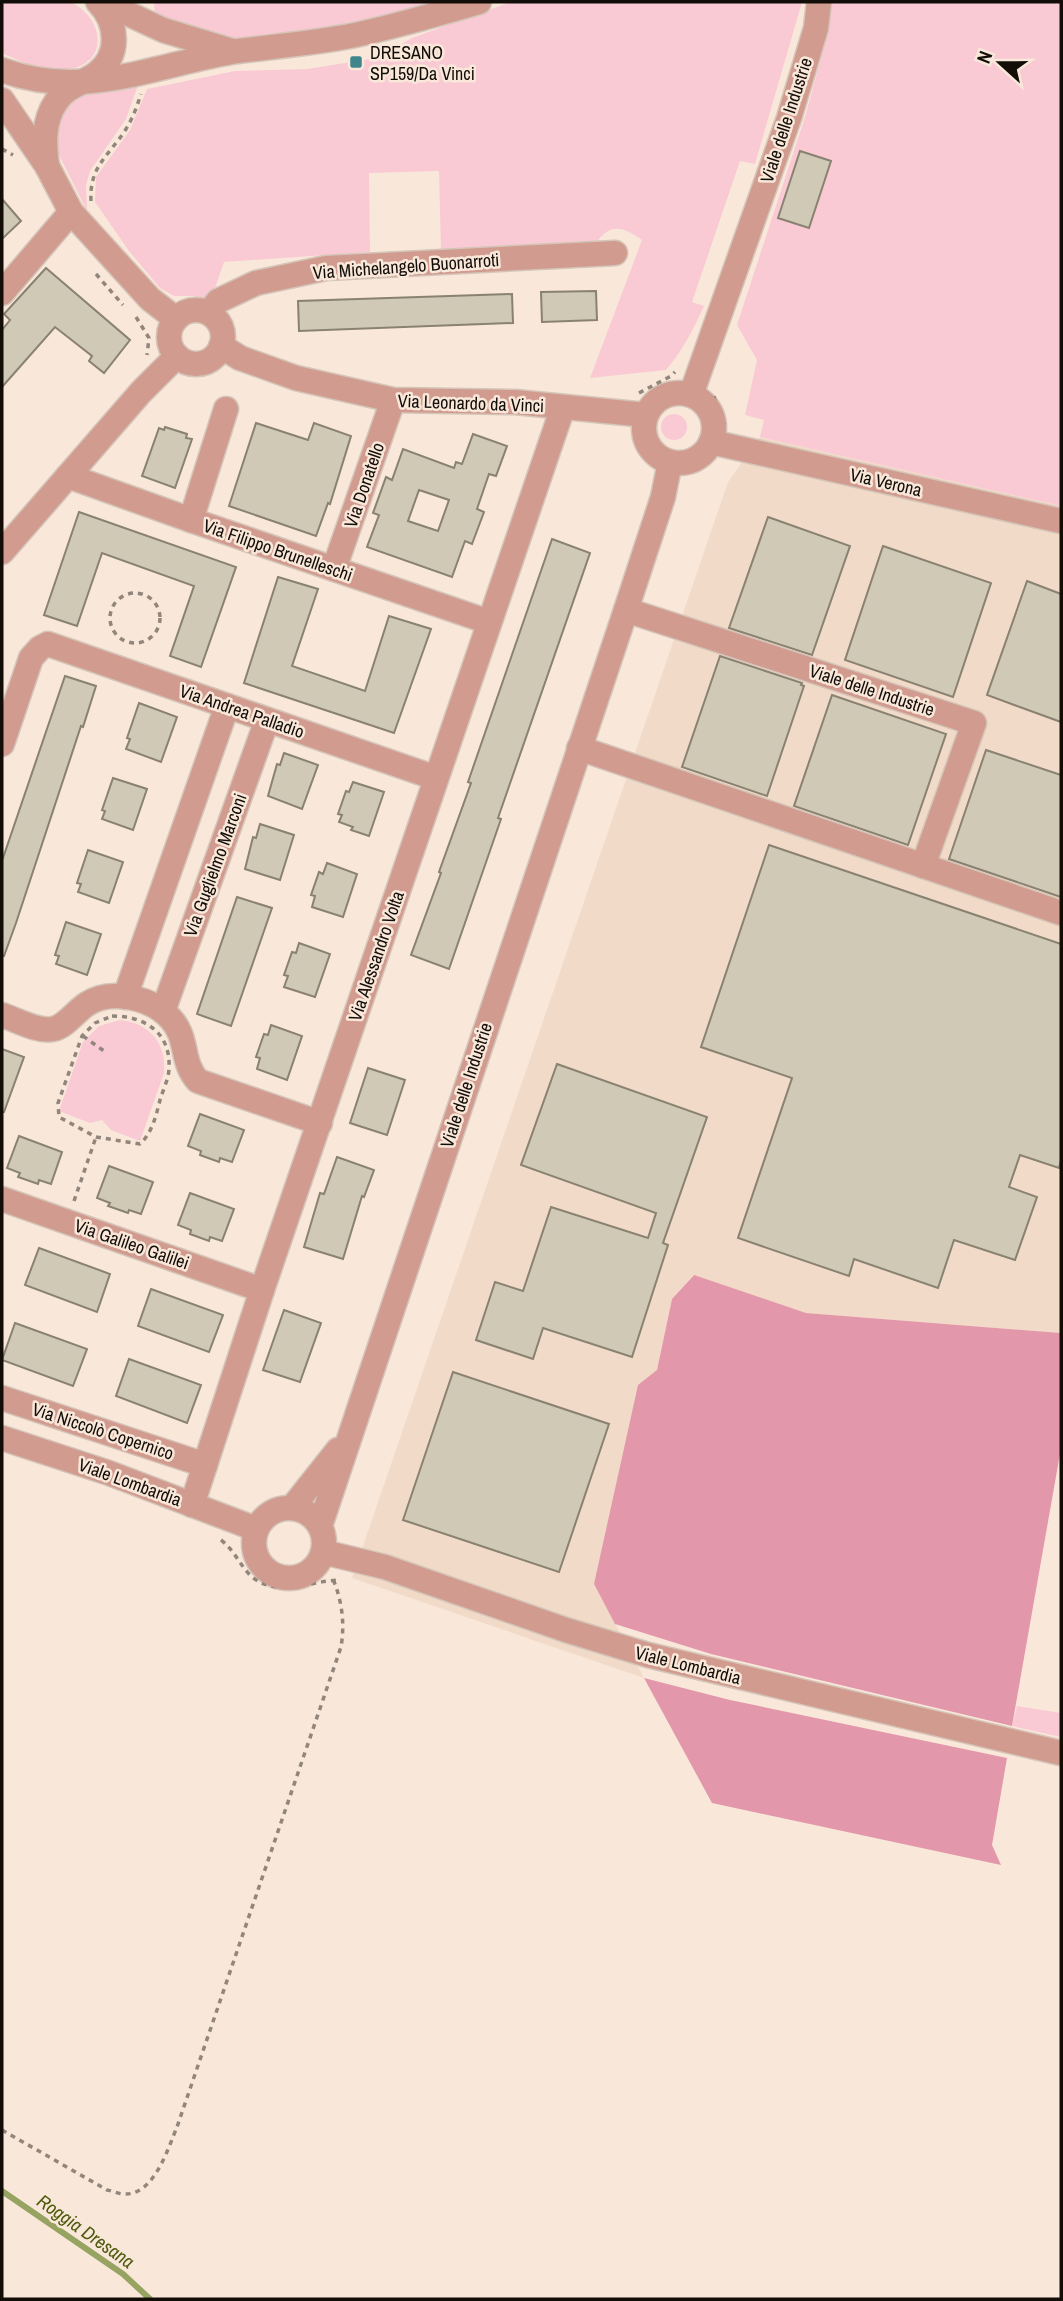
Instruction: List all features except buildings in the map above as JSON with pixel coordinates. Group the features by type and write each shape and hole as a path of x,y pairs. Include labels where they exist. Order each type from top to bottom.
{"street":[{"path":"100,2 163,30 236,52"},
{"path":"47,166 44,140 50,113 57,99 76,83 100,70 109,59 114,45 113,25 100,2"},
{"path":"2,70 39,81 76,83 147,72 236,52 354,35 479,2"},
{"name":"Viale delle Industrie","path":"691,395 789,118 816,28 818,2"},
{"path":"2,100 47,166 150,299 176,318"},
{"path":"2,293 82,210"},
{"name":"Via Michelangelo Buonarroti","path":"209,313 218,301 256,283 326,268 615,253"},
{"path":"195,310 209,313 220,326 223,335 221,346 215,356 207,361 197,364 186,362 171,348 171,327 176,318 185,312 195,310"},
{"name":"Via Leonardo da Vinci","path":"221,346 240,358 296,378 393,400 514,402 563,407 642,404"},
{"path":"2,552 141,392 177,356"},
{"path":"670,394 691,395 708,409 713,419 711,442 699,458 680,464 670,463 659,458 645,439 642,404 670,394"},
{"name":"Via Donatello","path":"334,569 393,400"},
{"name":"Via Alessandro Volta","path":"192,1505 262,1290 563,407"},
{"path":"191,520 226,409"},
{"name":"Via Verona","path":"711,442 1061,521"},
{"name":"Viale delle Industrie","path":"320,1526 626,610 663,497 670,463"},
{"name":"Via Filippo Brunelleschi","path":"68,476 489,622"},
{"name":"Viale delle Industrie","path":"626,610 974,723 923,866"},
{"name":"Via Andrea Palladio","path":"2,744 31,658 48,644 436,778"},
{"path":"125,997 227,706"},
{"name":"Via Guglielmo Marconi","path":"163,1011 267,720"},
{"path":"579,748 1061,913"},
{"path":"2,1014 48,1030 58,1028 91,1001 104,997 140,1000 163,1011 180,1032 186,1066 198,1081 320,1123"},
{"name":"Via Galileo Galilei","path":"2,1199 262,1290"},
{"name":"Via Niccolò Copernico","path":"2,1398 205,1465"},
{"name":"Viale delle Industrie","path":"292,1508 333,1460 355,1422"},
{"name":"Viale Lombardia","path":"2,1438 109,1473 256,1530"},
{"path":"281,1508 303,1511 313,1517 320,1526 323,1552 310,1571 300,1576 289,1578 268,1571 255,1552 256,1530 270,1513 281,1508"},
{"name":"Viale Lombardia","path":"323,1552 384,1567 648,1656 1061,1753"}],"path":[{"path":"82,210 91,192 96,169 126,129 142,90"},
{"path":"2,149 13,155"},
{"path":"89,265 125,307"},
{"path":"134,315 149,338 148,351 143,360"},
{"path":"642,404 677,369"},
{"path":"139,592 151,597 159,608 160,621 155,633 144,641 131,643 119,638 111,627 110,614 115,602 125,594 139,592"},
{"path":"112,1016 130,1016 147,1023 160,1035 168,1052 169,1070 148,1137 140,1144 96,1137 59,1117 58,1103 82,1035 95,1023 112,1016"},
{"path":"82,1035 104,1051"},
{"path":"66,1221 96,1137"},
{"path":"2,2130 107,2190 127,2194 148,2184 160,2167 181,2114 341,1647 344,1626 338,1591 323,1552"}],"shaded area":[{"path":"2,2 72,3 82,9 95,26 98,36 94,55 75,68 56,70 28,64 2,53"},
{"path":"154,2 444,2 336,28 238,39 222,38 155,19"},
{"path":"511,2 802,2 755,164 740,161 692,302 704,306 687,340 666,370 590,378 642,240 629,232 612,229 596,243 441,250 439,171 369,173 370,252 224,262 214,291 207,300 193,296 174,296 160,288 129,251 95,202 96,177 130,130 147,89 235,71 307,69 376,58 412,38"},
{"path":"832,2 1061,2 1061,506 760,437 764,420 745,415 757,360 737,325 805,117 827,36"},
{"path":"138,85 126,119 90,171 86,185 87,211 57,151 54,137 61,110 81,94"},
{"path":"674,414 683,418 687,427 683,436 674,440 665,436 661,427 665,418"},
{"path":"760,437 1061,506 1061,1333 806,1313 693,1275 672,1299 657,1370 594,1584 644,1678 352,1578 728,482"},
{"path":"120,1020 148,1030 163,1053 164,1073 140,1141 111,1130 102,1120 90,1123 59,1111 83,1042 99,1026"},
{"path":"694,1275 806,1313 1061,1333 1061,1448 1012,1726 711,1654 615,1624 594,1584 638,1385 657,1370 672,1299"},
{"path":"644,1678 730,1700 1007,1758 992,1845 1001,1865 712,1803"},
{"path":"1017,1706 1061,1713 1061,1737 1012,1726"}],"waterway":[{"name":"Roggia Dresana","path":"2,2191 123,2274 150,2299"}],"place":[{"name":"DRESANO SP159/Da Vinci","path":"356,62"}]}
